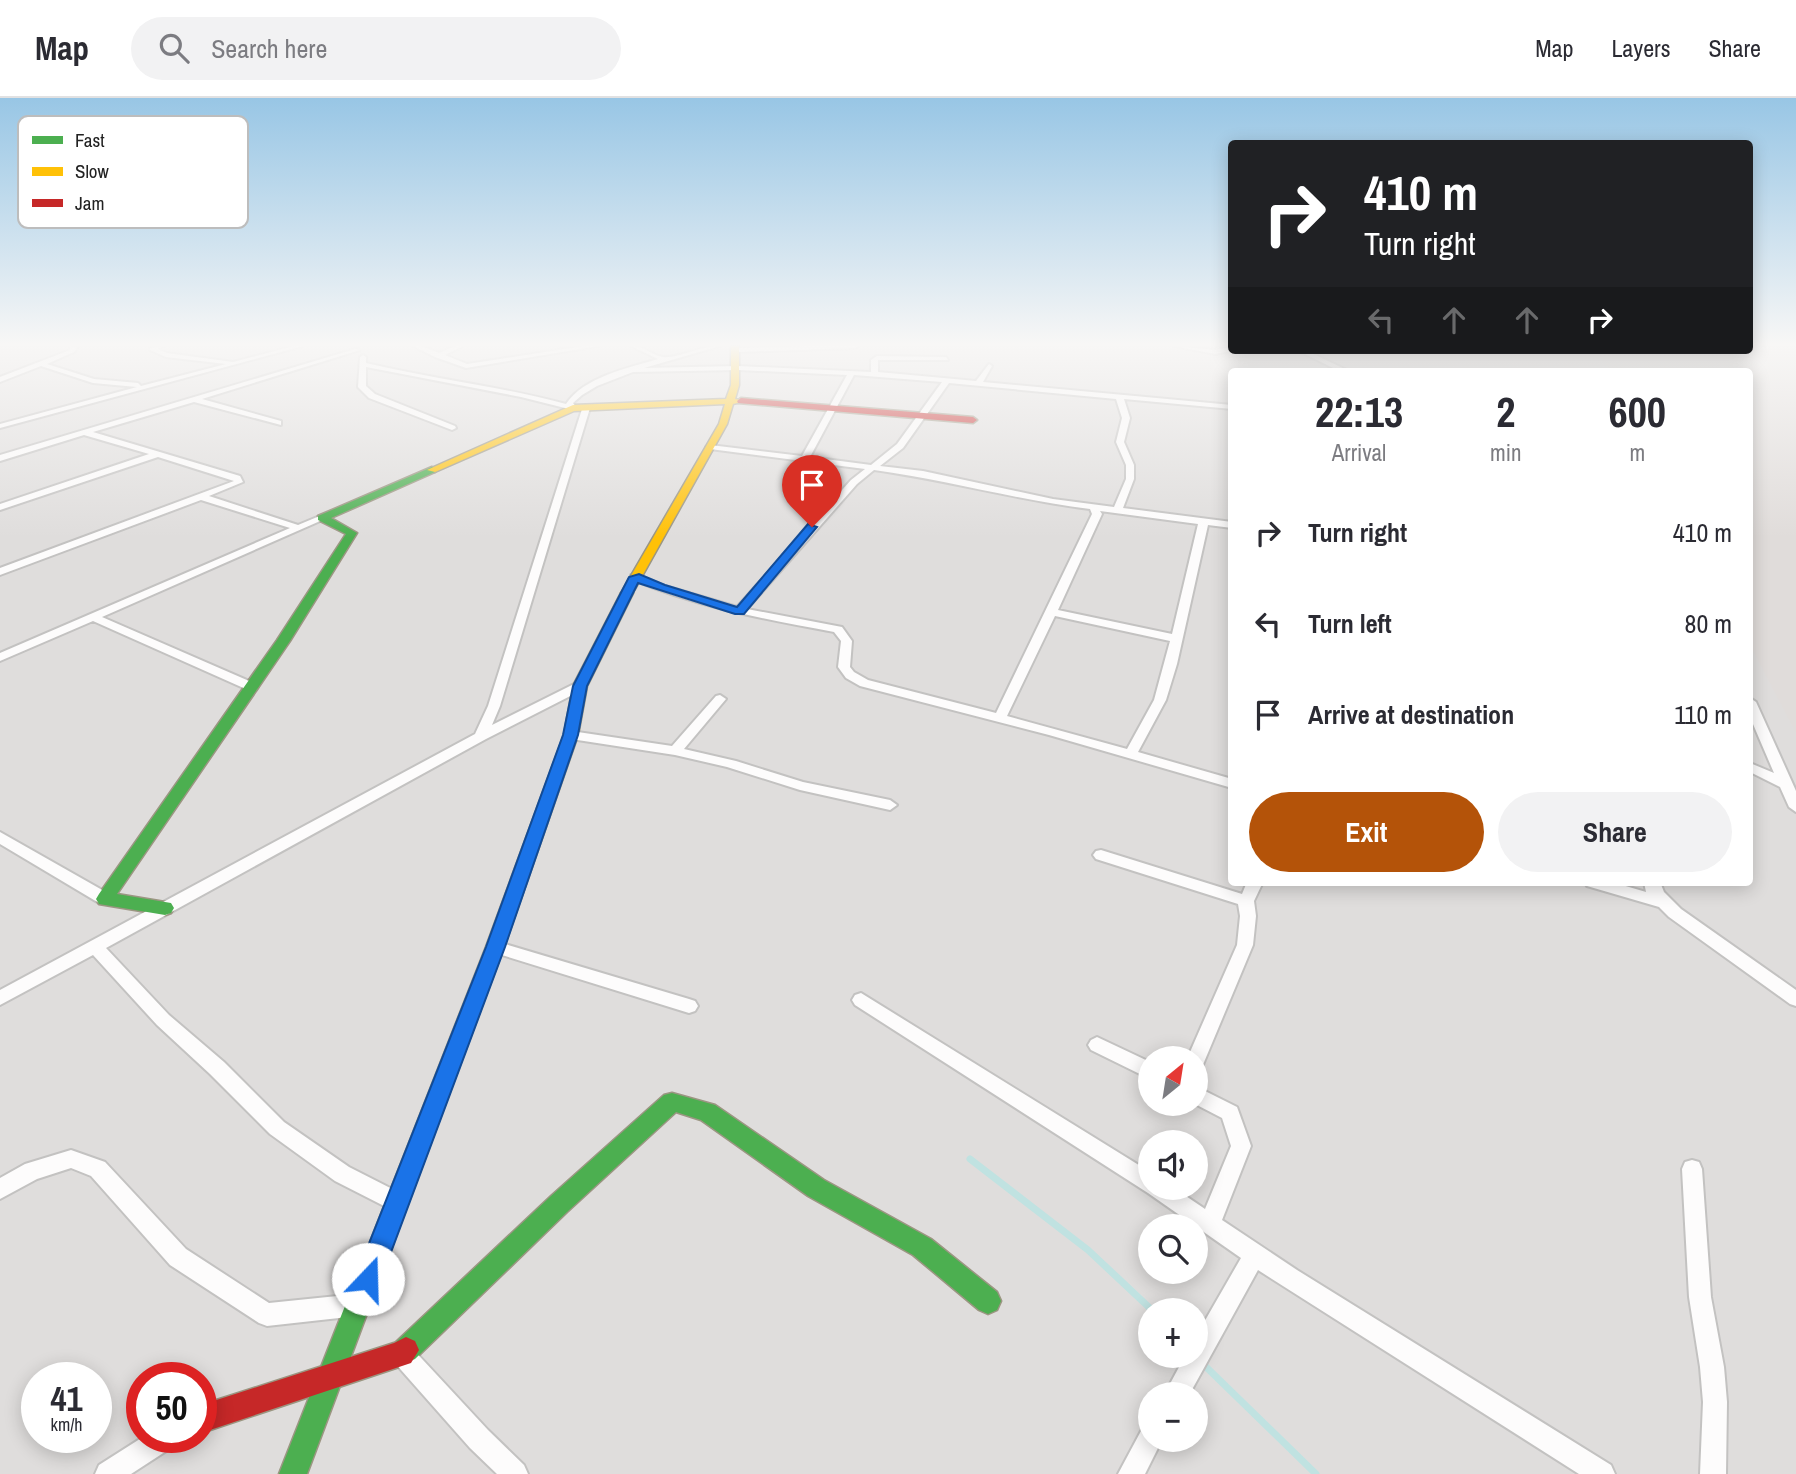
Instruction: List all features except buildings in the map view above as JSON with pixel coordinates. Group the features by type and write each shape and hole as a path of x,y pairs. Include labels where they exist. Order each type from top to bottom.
{"street":[{"path":"0,426 60,410"},
{"path":"0,457 152,410"},
{"path":"234,410 278,423"},
{"path":"408,410 452,428"},
{"path":"0,657 575,410"},
{"path":"481,736 494,706 579,410"},
{"path":"293,1474 495,947 571,735 580,686 635,577 710,447 728,410"},
{"path":"805,458 831,410"},
{"path":"860,410 973,420"},
{"path":"739,611 828,508 871,467 900,446 925,410"},
{"path":"1118,509 1130,479 1130,465 1120,442 1126,418 1124,410"},
{"path":"0,572 239,482 237,478 83,432"},
{"path":"710,447 871,467 979,484 1029,498 1228,523"},
{"path":"0,508 155,455"},
{"path":"202,497 298,528"},
{"path":"1000,718 1095,522 1097,514 1092,506"},
{"path":"105,898 251,687 352,533 322,518"},
{"path":"1130,755 1160,700 1204,520"},
{"path":"635,577 661,588 739,611 838,629 848,640 844,667 850,675 897,693 1000,718 1228,783"},
{"path":"1051,612 1177,639"},
{"path":"93,617 251,687"},
{"path":"0,998 481,736 580,686"},
{"path":"675,751 720,698"},
{"path":"1753,709 1796,807"},
{"path":"571,735 675,751 731,764 800,786 890,805"},
{"path":"1753,768 1784,784"},
{"path":"0,837 105,898 165,908"},
{"path":"1101,855 1246,901"},
{"path":"1201,1046 1245,945 1248,916 1246,901 1253,886"},
{"path":"1607,886 1659,901 1653,887"},
{"path":"1653,887 1675,914 1796,999"},
{"path":"95,947 163,1020 217,1068 277,1128 342,1174 397,1202"},
{"path":"495,947 689,1006"},
{"path":"862,1000 1138,1176"},
{"path":"1097,1045 1138,1065"},
{"path":"1208,1101 1230,1112 1241,1146 1210,1222"},
{"path":"217,1414 402,1354 559,1204 672,1102 707,1112 816,1188 922,1247 988,1301"},
{"path":"0,1189 33,1171 71,1159 98,1169 178,1257 267,1315 358,1304"},
{"path":"1692,1169 1700,1297 1715,1402 1713,1474"},
{"path":"1175,1200 1469,1392 1602,1474"},
{"path":"1183,1382 1255,1254"},
{"path":"402,1354 479,1439 515,1474"},
{"path":"1131,1474 1143,1452"},
{"path":"108,1474 140,1453"}],"shaded area":[{"path":"0,410 1228,410 1228,886 1753,886 1753,410 1796,410 1796,1474 0,1474"},
{"path":"1753,410 1796,410 1796,733 1753,651"}],"waterway":[{"path":"970,1159 1088,1250 1139,1298"},
{"path":"1207,1368 1316,1474"}],"traffic: fast":[{"path":"165,908 105,899 283,641 352,533 322,518 432,470"},
{"path":"293,1474 495,947 571,735 580,686 627,593"},
{"path":"406,1350 559,1204 672,1102 707,1112 816,1188 922,1247 988,1301"}],"traffic: slow":[{"path":"432,470 568,410"},
{"path":"627,593 723,424 727,410"}],"traffic: jam":[{"path":"853,410 973,420"},
{"path":"217,1414 402,1354 406,1350"}],"route":[{"path":"368,1279 453,1060 571,735 580,686 594,653 635,577 661,588 739,611 812,527"}]}
